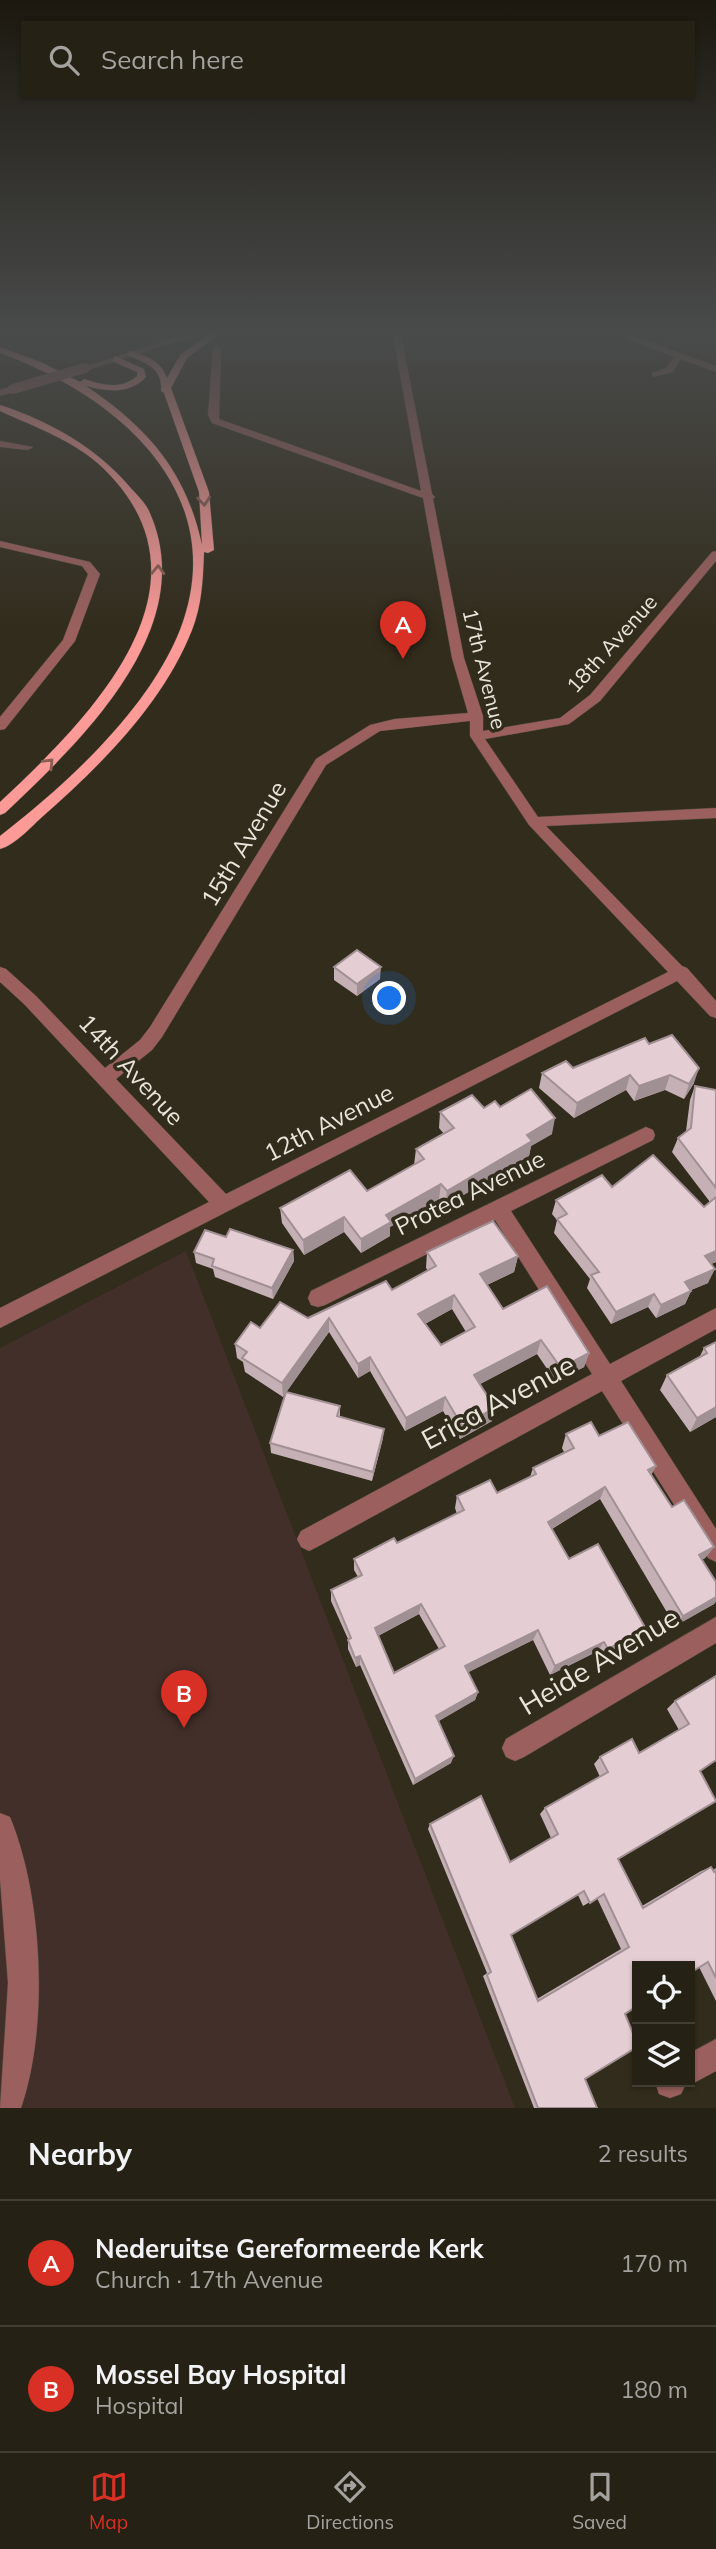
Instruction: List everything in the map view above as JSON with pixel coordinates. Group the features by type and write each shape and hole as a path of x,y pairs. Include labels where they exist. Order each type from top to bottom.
{"main road":[{"path":"0,810 86,723 130,665 151,620 159,559 153,532 144,512 119,477 75,443 54,433"},
{"path":"143,433 161,454 178,483 190,519 199,562 195,599"},
{"path":"0,844 68,785 119,732 168,663 195,599 208,555 204,492 181,433"},
{"path":"0,834 111,730 160,662 187,599 194,562 190,519"}],"street":[{"path":"249,433 430,497"},
{"name":"17th Avenue","path":"417,433 458,659 476,716 477,736 534,822 681,972 716,1012"},
{"path":"0,444 29,447"},
{"path":"0,544 86,564 94,574 69,642 0,726"},
{"name":"18th Avenue","path":"477,736 558,723 572,716 595,698 716,554"},
{"name":"15th Avenue","path":"104,1078 146,1045 156,1032 321,762 375,728 435,718 476,716"},
{"path":"534,822 716,813"},
{"name":"12th Avenue","path":"0,1318 681,972"},
{"name":"14th Avenue","path":"0,973 223,1204"},
{"name":"Protea Avenue","path":"318,1298 646,1135"},
{"path":"498,1208 716,1550"},
{"name":"Erica Avenue","path":"309,1539 716,1318"},
{"name":"Heide Avenue","path":"515,1748 716,1629"},
{"path":"0,1826 14,1888 24,1978 17,2072 5,2108"},
{"path":"695,2067 716,2054"}],"shaded area":[{"path":"186,1251 515,2108 0,2108 0,1348"}],"building":[{"path":"357,950 381,967 357,984 334,967"},
{"path":"672,1035 699,1068 689,1084 670,1075 639,1086 630,1075 577,1103 542,1073 566,1061 573,1068 645,1038 649,1044"},
{"path":"695,1086 716,1090 716,1188 678,1138 691,1128"},
{"path":"531,1089 555,1118 527,1135 532,1141 447,1191 441,1184 386,1215 391,1222 361,1239 344,1217 303,1240 280,1208 350,1170 367,1191 424,1159 416,1149 454,1128 440,1112 472,1095 484,1108 495,1101 500,1107"},
{"path":"653,1155 704,1207 716,1197 716,1251 705,1256 715,1269 685,1282 691,1291 661,1305 654,1294 616,1312 591,1275 599,1272 557,1219 567,1214 556,1200 602,1175 612,1187"},
{"path":"493,1221 518,1256 480,1274 503,1309 547,1286 589,1353 561,1368 541,1340 474,1375 495,1408 462,1426 445,1397 406,1418 370,1357 358,1364 329,1318 282,1383 242,1358 247,1352 235,1344 251,1322 260,1328 280,1302 308,1318 386,1281 392,1290 436,1266 427,1252","holes":["454,1295 475,1327 441,1345 418,1314"]},
{"path":"230,1229 293,1250 272,1288 212,1266 214,1259 194,1252 205,1230 226,1237"},
{"path":"716,1342 716,1407 697,1418 667,1375 707,1353 704,1348"},
{"path":"286,1392 340,1406 337,1416 384,1429 373,1472 270,1443"},
{"path":"591,1422 599,1436 628,1422 656,1466 648,1470 672,1507 684,1500 714,1547 699,1555 716,1582 716,1597 683,1616 605,1487 548,1522 569,1559 598,1544 646,1629 608,1649 604,1642 555,1666 538,1630 465,1666 478,1692 436,1716 454,1756 415,1779 360,1656 355,1658 348,1640 351,1638 331,1590 362,1575 354,1559 394,1538 397,1543 464,1510 457,1496 490,1480 497,1493 536,1474 533,1468 574,1448 566,1434","holes":["421,1604 445,1646 394,1673 375,1628"]},
{"path":"716,1676 716,1760 700,1771 716,1801 618,1859 643,1908 711,1867 714,1872 716,1870 716,1978 708,1962 695,1970 695,1961 632,1961 632,2009 625,2014 632,2031 632,2050 585,2079 597,2108 538,2108 487,1975 491,1972 430,1824 481,1796 510,1862 558,1834 545,1808 608,1772 600,1757 632,1739 639,1753 689,1724 675,1701","holes":["584,1891 590,1903 604,1894 629,1947 538,2001 511,1935"]}],"place":[{"name":"Nederuitse Gereformeerde Kerk","path":"403,659"},
{"name":"Mossel Bay Hospital","path":"184,1728"}]}
